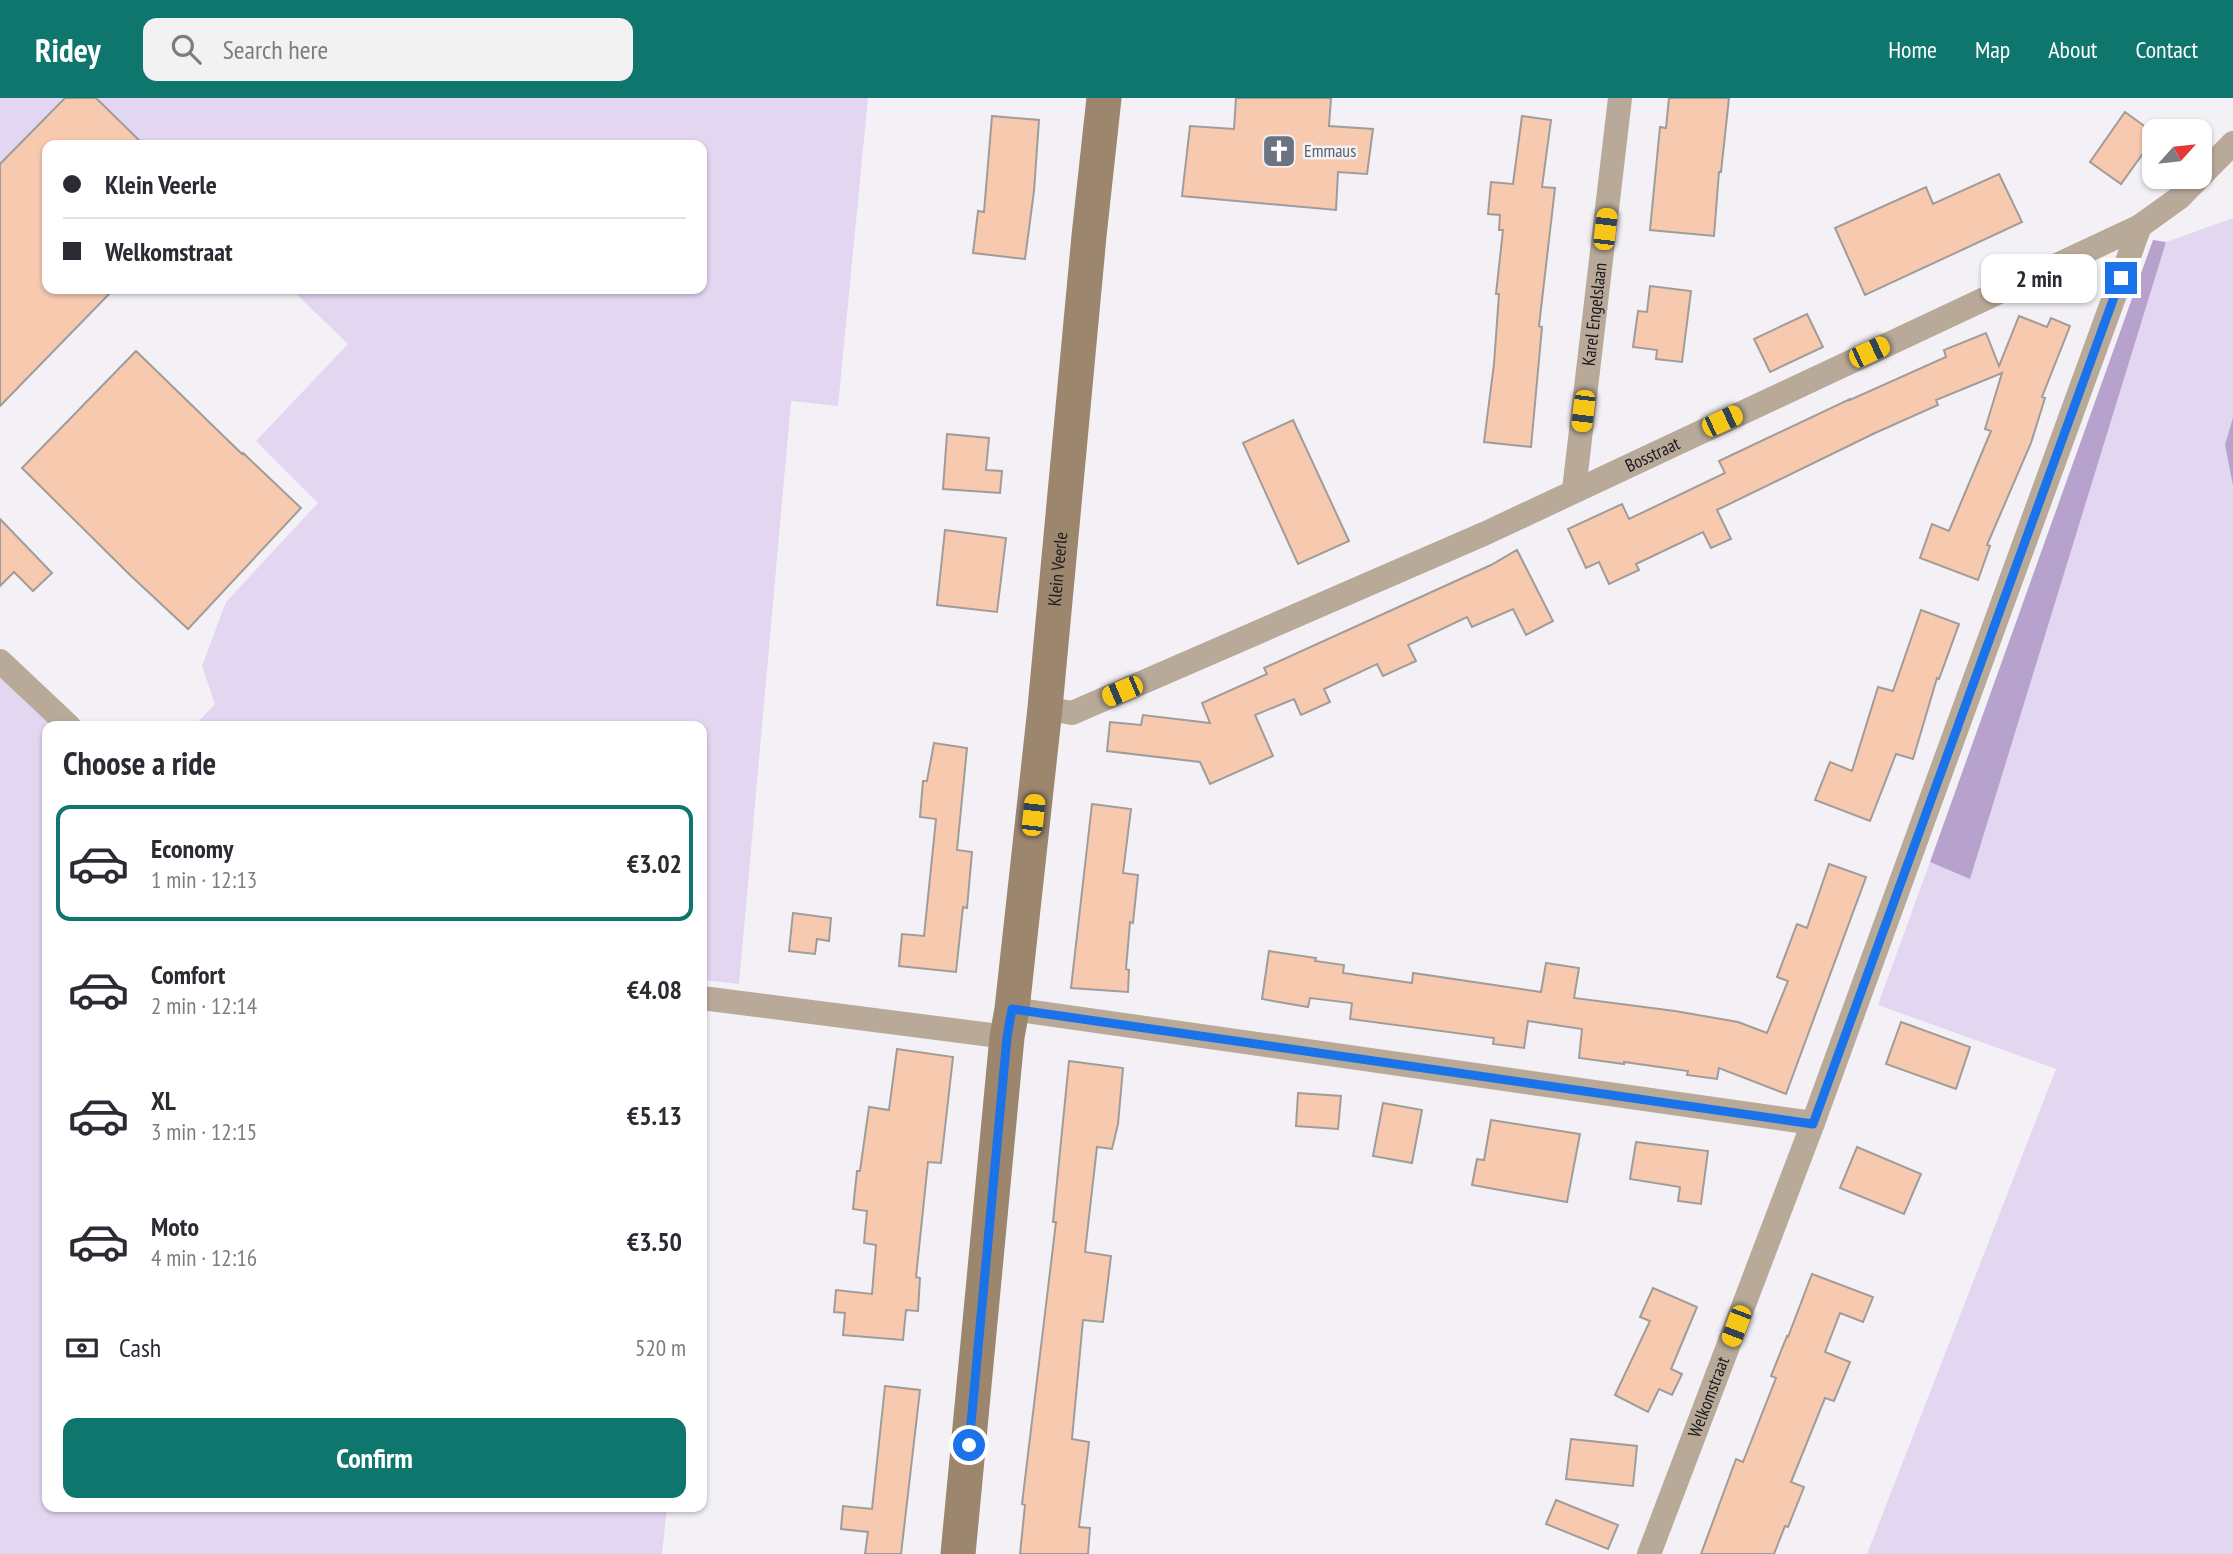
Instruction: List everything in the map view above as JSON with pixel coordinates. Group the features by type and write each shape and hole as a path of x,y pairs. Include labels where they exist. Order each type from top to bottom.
{"main road":[{"name":"Klein Veerle","path":"958,1554 1010,1023 1045,708 1086,262 1104,98"}],"street":[{"name":"Karel Engelslaan","path":"1574,490 1620,98"},
{"name":"Bosstraat","path":"1045,708 1072,713 1486,533 2140,226 2179,198 2233,143"},
{"name":"Welkomstraat","path":"1649,1554 1813,1124 2140,226"},
{"path":"0,661 64,721"},
{"path":"707,998 1010,1023 1813,1124"}],"shaded area":[{"path":"0,98 65,98 0,167"},
{"path":"96,98 868,98 838,406 791,401 739,984 707,981 707,721 199,721 215,704 202,666 226,602 318,503 256,441 348,344 296,294 707,294 707,140 139,140"},
{"path":"2233,218 2233,416 2225,445 2233,486 2233,1554 1867,1554 2056,1069 1878,1005 1930,862 1970,878 2111,413 2166,242"},
{"path":"2153,240 2166,242 1970,879 1930,862"},
{"path":"2233,417 2233,486 2225,445"},
{"path":"0,676 47,721 42,721 42,1512 666,1512 662,1554 0,1554"}],"building":[{"path":"65,98 96,98 139,140 42,140 42,294 109,294 0,406 0,164"},
{"name":"Emmaus","path":"1236,98 1331,98 1329,126 1373,129 1367,174 1338,172 1336,210 1182,196 1190,126 1234,129"},
{"path":"1669,98 1729,98 1714,236 1650,230 1660,127 1666,128"},
{"path":"2125,112 2142,124 2142,155 2121,184 2090,162"},
{"path":"992,116 1039,120 1034,191 1025,259 973,253 978,211 984,212"},
{"path":"1522,116 1551,120 1542,187 1555,188 1539,326 1542,327 1531,447 1484,442 1494,364 1499,294 1496,294 1503,230 1499,230 1500,215 1488,214 1491,182 1513,184"},
{"path":"1999,174 2022,222 1865,295 1835,228 1926,187 1933,204"},
{"path":"1650,286 1691,291 1682,362 1656,359 1657,350 1633,347 1638,311 1647,312"},
{"path":"1807,314 1823,347 1770,372 1754,339"},
{"path":"2019,316 2047,327 2051,318 2070,326 2042,397 2045,398 2031,443 1987,545 1990,546 1978,580 1920,558 1932,524 1949,531 1991,431 1985,429 2002,373 1936,400 1938,405 1717,510 1731,539 1711,548 1703,532 1636,564 1639,570 1609,584 1599,562 1586,568 1568,529 1622,504 1629,519 1725,473 1719,461 1946,357 1944,350 1986,333 1999,366"},
{"path":"136,351 301,508 188,629 22,468"},
{"path":"1293,420 1349,541 1298,564 1243,443"},
{"path":"947,434 989,438 986,470 1002,471 1000,493 943,489"},
{"path":"0,519 52,573 33,591 14,572 0,586"},
{"path":"945,530 1006,538 997,612 937,605"},
{"path":"1517,550 1553,621 1526,635 1513,609 1472,627 1467,617 1408,645 1416,661 1383,676 1377,664 1324,689 1330,702 1301,715 1294,699 1255,715 1273,756 1210,784 1200,762 1107,751 1110,722 1141,725 1143,715 1210,723 1202,703 1267,674 1264,668 1491,565"},
{"path":"1921,610 1959,624 1939,679 1937,678 1913,759 1896,754 1870,821 1815,800 1830,762 1852,771 1878,687 1893,691"},
{"path":"934,743 967,748 957,850 972,852 967,908 963,907 956,972 899,966 902,934 924,936 936,819 920,817 923,781 927,781"},
{"path":"1092,804 1131,809 1123,873 1138,875 1133,923 1130,922 1126,969 1129,970 1128,992 1071,988"},
{"path":"1829,864 1866,877 1786,1094 1719,1068 1717,1079 1687,1075 1688,1071 1579,1058 1582,1029 1528,1021 1524,1048 1493,1044 1494,1038 1350,1019 1352,1003 1310,998 1308,1007 1262,999 1269,951 1344,965 1343,973 1412,983 1413,973 1541,992 1546,963 1579,968 1574,998 1738,1022 1767,1033 1788,981 1777,977 1797,924 1807,928"},
{"path":"793,913 831,918 829,941 817,939 815,954 789,951"},
{"path":"1901,1022 1970,1047 1956,1089 1886,1064"},
{"path":"897,1049 953,1057 941,1163 928,1162 916,1277 920,1278 918,1311 906,1310 903,1340 843,1335 845,1313 834,1312 836,1290 872,1294 876,1245 864,1243 867,1211 853,1209 869,1107 889,1110"},
{"path":"1069,1061 1123,1068 1118,1124 1112,1149 1097,1147 1085,1252 1111,1256 1103,1322 1083,1320 1072,1439 1089,1442 1079,1527 1090,1528 1088,1554 1020,1554 1025,1505 1022,1504 1056,1222 1053,1222"},
{"path":"1298,1093 1341,1096 1338,1129 1296,1126"},
{"path":"1383,1103 1422,1110 1412,1163 1373,1156"},
{"path":"1491,1120 1580,1134 1567,1202 1472,1185 1477,1159 1484,1160"},
{"path":"1636,1142 1708,1151 1701,1204 1678,1201 1680,1187 1630,1179"},
{"path":"1857,1147 1921,1174 1904,1214 1840,1188"},
{"path":"1812,1274 1873,1297 1863,1322 1840,1313 1825,1352 1850,1362 1834,1401 1825,1398 1791,1482 1804,1487 1774,1554 1701,1554 1736,1459 1743,1462 1776,1378 1771,1376"},
{"path":"1653,1288 1697,1307 1671,1369 1682,1374 1672,1395 1659,1389 1648,1412 1615,1395 1650,1321 1640,1317"},
{"path":"885,1386 920,1390 901,1554 865,1554 868,1532 841,1529 843,1506 872,1509"},
{"path":"1571,1439 1637,1446 1633,1486 1566,1479"},
{"path":"1556,1500 1618,1525 1608,1549 1546,1524"}],"place":[{"name":"Emmaus","path":"1279,151"}],"route":[{"path":"969,1445 1007,1037 1012,1009 1813,1124 2121,278"}]}
